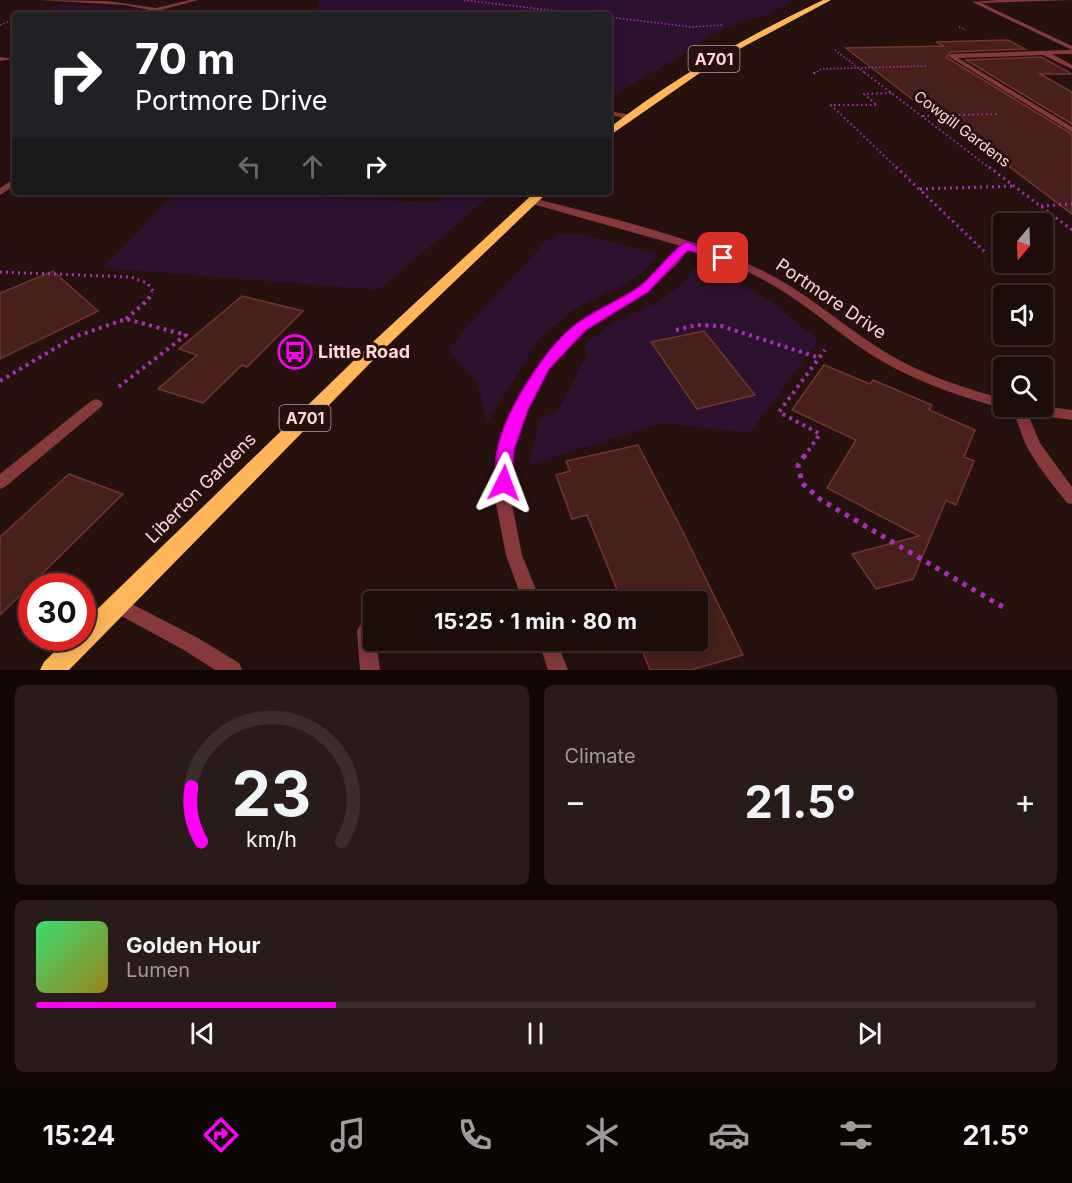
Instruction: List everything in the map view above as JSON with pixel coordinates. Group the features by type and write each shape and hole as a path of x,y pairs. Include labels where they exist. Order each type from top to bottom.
{"main road":[{"name":"A701","path":"612,130 677,82 824,0"},
{"name":"Liberton Gardens","path":"52,670 379,345 537,197"}],"street":[{"path":"40,0 126,4 164,12"},
{"path":"158,9 196,0"},
{"path":"971,1 1072,0"},
{"path":"971,1 1072,50"},
{"path":"1072,50 1045,54 951,56 1072,130"},
{"path":"1045,54 1072,67"},
{"path":"0,59 10,59"},
{"path":"612,114 628,117"},
{"name":"Portmore Drive","path":"537,197 686,246 759,273 789,290 876,352 970,395 993,401"},
{"path":"528,591 514,555 503,499 505,450 520,410 543,367 581,327 644,289 673,262 686,246"},
{"path":"0,483 96,404"},
{"path":"1053,412 1072,415"},
{"path":"1020,417 1041,460 1072,498"},
{"path":"118,604 191,644 232,670"},
{"path":"368,651 370,670"},
{"path":"551,651 558,670"}],"path":[{"path":"464,0 565,12"},
{"path":"612,17 691,27 731,25 772,28"},
{"name":"Cowgill Gardens","path":"835,50 1072,230"},
{"path":"814,75 814,72 821,69 964,64"},
{"path":"891,93 864,94 877,105 831,105 986,252"},
{"path":"922,116 1044,112"},
{"path":"920,189 1014,186"},
{"path":"1041,206 1072,204"},
{"path":"0,272 131,277 147,283 153,291 148,300 126,319 74,337 0,381"},
{"path":"96,404 186,335 126,319"},
{"path":"676,330 698,325 721,326 820,358"},
{"path":"841,328 779,412 820,434 798,465 802,483 821,500 1008,610"}],"shaded area":[{"path":"319,0 795,0 766,15 741,21 705,38 690,51 612,95 612,12 317,12"},
{"path":"62,4 148,12 38,12"},
{"path":"173,195 255,195 438,202 441,195 491,195 378,290 103,268"},
{"path":"576,233 657,254 646,269 625,284 579,306 540,337 487,423 478,384 448,349 546,241 561,234"},
{"path":"695,267 739,283 770,301 818,340 750,433 661,423 529,465 539,419 558,411 588,353 583,346 613,324 667,296"}],"building":[{"path":"1008,40 1025,49 951,52 946,57 1072,134 1072,214 938,113 930,113 846,48 944,46 936,42"},
{"path":"1041,57 1072,74 1040,74 1072,92 1072,124 966,60"},
{"path":"53,271 98,311 0,359 0,293"},
{"path":"242,296 303,311 247,367 242,365 203,403 158,389 197,355 179,349"},
{"path":"704,331 755,395 697,409 651,342"},
{"path":"824,365 870,384 873,380 932,405 929,410 975,430 964,457 974,461 956,505 946,500 913,579 876,589 852,554 919,536 827,488 856,440 792,410"},
{"path":"638,445 743,655 691,670 650,670 642,651 708,651 708,591 618,591 587,515 572,519 556,475 570,471 566,461"},
{"path":"69,474 123,494 43,573 18,573 18,597 0,615 0,537"}],"place":[{"name":"Little Road","path":"295,352"}],"route":[{"path":"504,483 505,450 520,410 543,367 581,327 644,289 673,262 686,246 723,258"}]}
